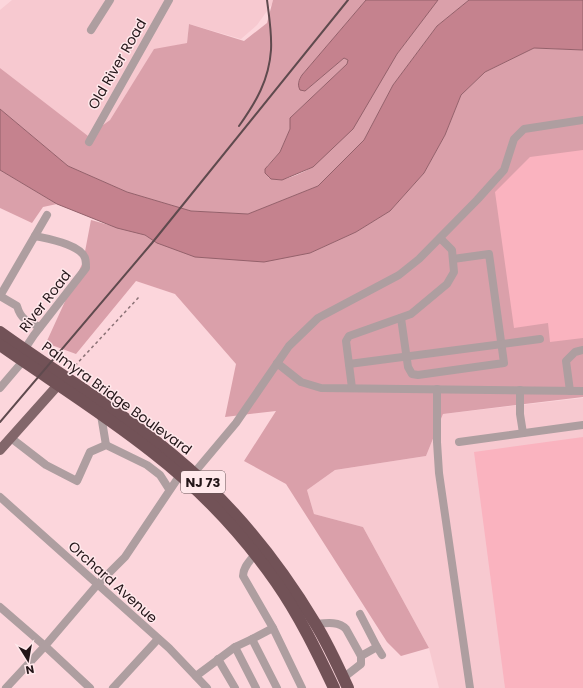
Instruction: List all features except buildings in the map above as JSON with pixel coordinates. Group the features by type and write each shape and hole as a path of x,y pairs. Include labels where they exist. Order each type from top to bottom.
{"highway":[{"name":"Palmyra Bridge Boulevard","path":"0,332 24,355 61,381 149,436 194,474 224,502 252,533 275,563 316,624 346,683"},
{"name":"Palmyra Bridge Boulevard","path":"0,345 24,355"},
{"name":"Palmyra Bridge Boulevard","path":"61,381 101,415 164,461 225,518 276,581 294,610 334,688"}],"main road":[{"path":"0,450 61,381"}],"street":[{"path":"91,30 110,0"},
{"name":"Old River Road","path":"89,142 169,0"},
{"path":"194,474 236,423 289,346 318,318 399,275 419,259 504,170 514,140 524,129 583,120"},
{"path":"40,327 24,320 19,313 17,306 0,296 47,215"},
{"name":"River Road","path":"0,388 24,355 40,327 86,268 83,254 78,250 63,243 35,236"},
{"path":"352,388 346,341 349,336 412,314 447,284 454,272 452,250 440,238"},
{"path":"401,318 408,368 412,374 418,375 504,363 489,254 453,259"},
{"path":"349,364 540,339"},
{"path":"570,391 566,361 575,352 583,350"},
{"path":"277,363 301,382 321,388 583,391"},
{"path":"437,389 437,442 440,473 470,688"},
{"path":"520,390 520,414 523,434"},
{"path":"101,415 106,444"},
{"path":"459,442 583,425"},
{"path":"11,438 46,465 77,481 90,452 106,444"},
{"path":"106,444 151,468 160,475 169,489"},
{"path":"151,468 164,461"},
{"path":"6,688 45,646 97,585 124,557 180,475"},
{"name":"Orchard Avenue","path":"0,498 158,639 207,688"},
{"path":"255,554 245,567 243,576 273,628 302,688"},
{"path":"0,607 90,688"},
{"path":"360,614 382,655"},
{"path":"316,624 330,623 343,626 361,656 361,664 346,683"},
{"path":"196,676 234,647 273,628"},
{"path":"113,688 158,639"},
{"path":"252,639 278,688"},
{"path":"234,647 256,688"},
{"path":"361,656 377,647"},
{"path":"218,659 235,688"}],"path":[{"path":"61,381 139,297"}],"shaded area":[{"path":"12,0 273,0 272,4 257,25 241,39 189,24 187,43 154,50 110,120 88,137 0,68 0,10"},
{"path":"273,0 366,0 302,75 298,83 305,91 344,58 348,60 347,64 290,118 290,129 280,152 267,166 268,177 279,180 291,177 313,167 438,0 469,0 437,26 393,85 364,140 318,186 248,214 191,211 127,192 68,166 0,109 0,68 88,136 110,120 154,49 187,43 189,24 244,41 267,23"},
{"path":"366,0 438,0 397,54 353,129 313,167 282,180 271,179 265,173 265,169 280,152 290,129 290,118 347,64 348,60 344,58 305,91 300,90 299,88 299,82 302,75"},
{"path":"469,0 583,0 583,50 534,48 485,72 461,95 445,135 424,173 390,211 356,232 310,253 264,262 195,257 157,243 145,235 117,228 57,204 0,170 0,109 68,166 127,192 191,211 248,214 318,186 364,140 393,85 437,26"},
{"path":"534,48 583,50 583,397 443,414 426,456 335,470 307,490 314,514 363,527 429,648 401,656 387,642 286,484 244,461 276,411 225,417 236,364 175,294 136,281 76,354 46,343 83,262 91,220 145,235 157,243 310,253 356,232 390,211 424,173 445,135 461,95 485,72"},
{"path":"0,170 57,204 43,207 32,223 0,208"},
{"path":"583,398 583,688 439,688 429,648 363,527 314,514 307,490 335,470 426,456 443,414"}],"railway":[{"path":"239,126 261,90 268,71 271,44 267,0"},
{"path":"0,422 152,243 348,0"}]}
